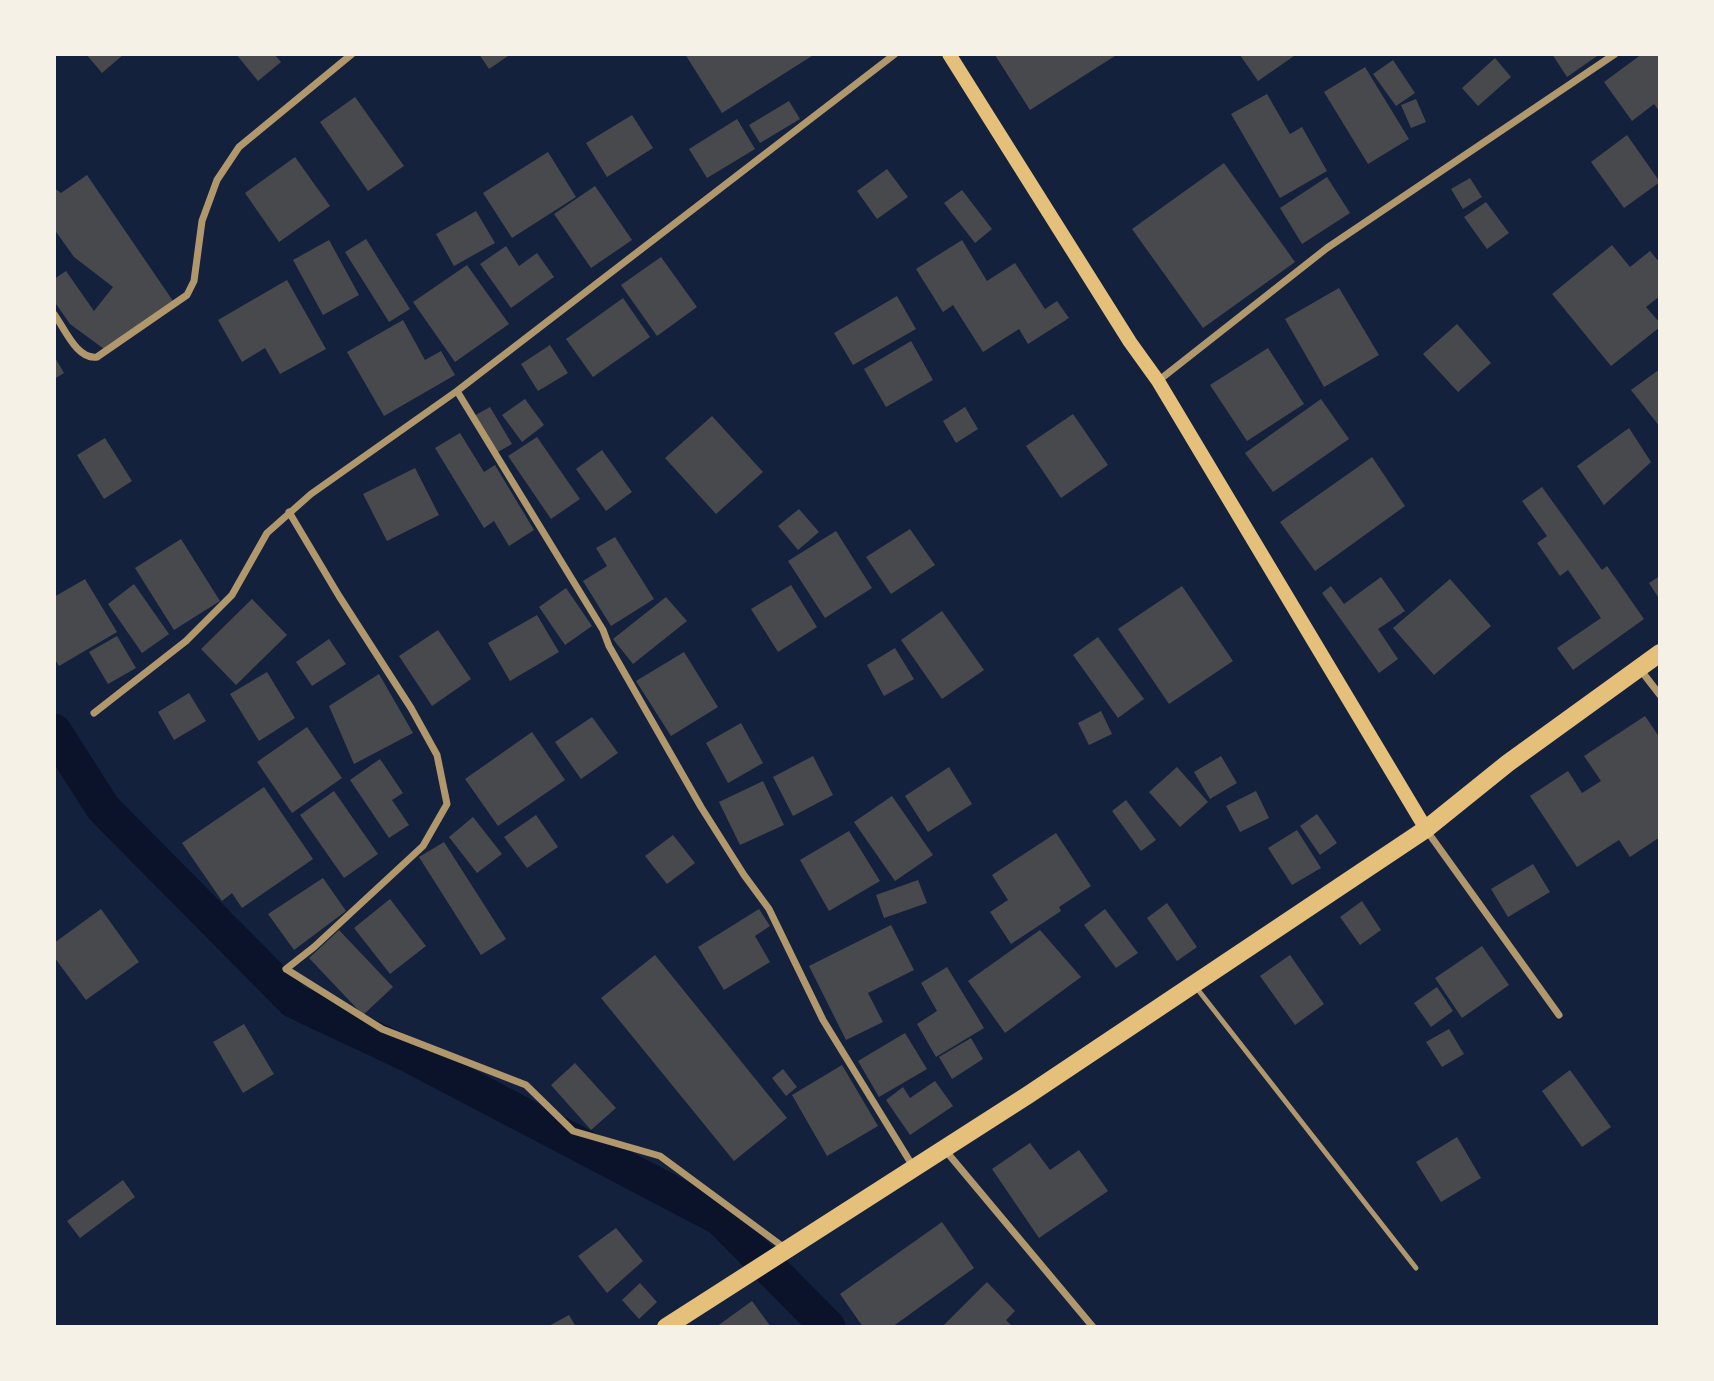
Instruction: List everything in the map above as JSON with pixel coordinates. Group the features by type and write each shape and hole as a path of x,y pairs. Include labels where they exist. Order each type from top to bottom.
{"main road":[{"path":"949,54 1130,342 1158,381 1426,829"},
{"path":"666,1327 915,1169 1426,829 1508,762 1660,653"}],"street":[{"path":"54,314 82,355 97,357 187,295 194,281 202,221 216,180 239,147 352,54"},
{"path":"94,713 186,642 232,595 267,533 289,512 457,391 895,54"},
{"path":"1158,381 1327,248 1615,54"},
{"path":"457,391 603,630 609,646 701,807 769,909 823,1020 915,1169"},
{"path":"289,512 411,708 437,755 447,804 423,846 314,947 286,969 382,1029 526,1085 573,1131 660,1156 787,1249"},
{"path":"1639,668 1660,695"},
{"path":"1426,829 1559,1015"},
{"path":"945,1149 1093,1327"}],"lane":[{"path":"1193,984 1416,1268"}],"building":[{"path":"86,54 124,54 102,73"},
{"path":"236,54 274,54 281,62 258,81"},
{"path":"479,54 511,54 489,69"},
{"path":"685,54 815,54 722,113"},
{"path":"1118,54 1030,110 995,55"},
{"path":"1241,54 1293,54 1294,56 1258,81"},
{"path":"1552,54 1600,54 1567,77"},
{"path":"1642,54 1660,54 1660,112 1654,104 1632,121 1604,82"},
{"path":"1495,58 1511,77 1478,106 1462,88"},
{"path":"1393,60 1415,93 1396,106 1373,74"},
{"path":"1365,67 1409,139 1368,164 1324,92"},
{"path":"1267,94 1290,134 1302,127 1327,171 1280,198 1231,114"},
{"path":"355,97 404,166 368,191 320,122"},
{"path":"1416,99 1426,122 1411,128 1401,105"},
{"path":"789,101 800,119 760,143 749,125"},
{"path":"632,115 653,148 607,177 586,143"},
{"path":"737,119 755,149 707,178 689,149"},
{"path":"1627,135 1660,182 1624,208 1591,162"},
{"path":"548,152 576,197 512,238 483,193"},
{"path":"295,157 330,206 279,242 245,193"},
{"path":"1224,163 1295,262 1203,328 1132,229"},
{"path":"887,169 908,197 877,219 857,191"},
{"path":"87,175 173,301 104,349 70,324 54,301 54,279 66,271 94,311 113,287 74,257 54,229 54,188 61,193"},
{"path":"1327,177 1350,213 1302,244 1280,208"},
{"path":"1470,178 1482,197 1463,209 1451,189"},
{"path":"595,186 632,240 591,268 554,214"},
{"path":"962,190 992,229 975,243 944,203"},
{"path":"1486,202 1509,233 1487,249 1464,217"},
{"path":"476,211 495,243 454,266 436,234"},
{"path":"366,239 410,309 389,322 345,252"},
{"path":"329,240 359,295 323,315 293,260"},
{"path":"962,240 987,281 1015,263 1045,309 1057,301 1069,318 1028,344 1019,329 983,352 953,305 943,312 916,269"},
{"path":"1612,245 1630,267 1650,251 1660,263 1660,296 1646,307 1660,323 1660,327 1611,366 1552,294"},
{"path":"506,246 519,266 537,253 554,277 511,308 480,264"},
{"path":"661,257 697,307 657,336 621,285"},
{"path":"467,265 509,324 455,362 413,302"},
{"path":"287,280 326,349 280,374 265,348 242,362 218,320"},
{"path":"1339,288 1379,355 1324,387 1285,319"},
{"path":"897,296 916,329 853,365 834,333"},
{"path":"623,298 650,337 593,377 566,339"},
{"path":"403,320 425,360 441,351 455,375 384,416 347,352"},
{"path":"1457,324 1491,363 1458,392 1423,354"},
{"path":"911,341 933,380 886,407 864,369"},
{"path":"550,345 568,373 538,391 521,364"},
{"path":"1268,348 1304,404 1247,441 1210,385"},
{"path":"54,356 64,373 54,379"},
{"path":"1660,369 1660,427 1631,390"},
{"path":"525,399 544,425 522,442 502,415"},
{"path":"1321,399 1349,439 1273,492 1245,453"},
{"path":"490,407 512,444 496,453 474,416"},
{"path":"965,407 978,429 956,443 943,421"},
{"path":"1073,414 1108,465 1061,498 1026,446"},
{"path":"712,416 763,472 716,514 665,458"},
{"path":"1629,428 1651,462 1604,505 1577,466"},
{"path":"460,433 484,472 495,465 534,530 509,546 494,521 484,528 435,448"},
{"path":"537,437 580,499 551,519 508,456"},
{"path":"105,438 132,481 104,499 77,455"},
{"path":"602,450 632,492 606,511 576,469"},
{"path":"1372,457 1405,506 1315,571 1280,522"},
{"path":"415,468 439,515 387,541 363,494"},
{"path":"1542,487 1602,570 1607,566 1644,619 1573,670 1557,648 1601,618 1568,570 1560,576 1537,543 1547,536 1522,501"},
{"path":"799,509 819,532 798,550 778,526"},
{"path":"910,529 935,565 891,594 866,557"},
{"path":"836,531 872,588 825,618 788,561"},
{"path":"615,537 654,599 611,626 583,581 607,566 596,548"},
{"path":"181,539 220,601 174,630 135,568"},
{"path":"1660,576 1660,600 1649,583"},
{"path":"1381,577 1405,611 1378,629 1398,659 1379,673 1322,593 1331,586 1344,604"},
{"path":"85,579 117,632 59,666 54,658 54,597"},
{"path":"1450,579 1491,626 1434,675 1393,628"},
{"path":"134,584 169,634 142,653 108,604"},
{"path":"791,585 817,627 778,652 751,609"},
{"path":"1182,586 1233,661 1169,704 1118,629"},
{"path":"566,588 592,626 565,645 539,607"},
{"path":"666,597 687,621 633,664 613,639"},
{"path":"252,599 287,635 236,685 201,649"},
{"path":"942,611 984,670 942,699 901,640"},
{"path":"537,615 559,652 510,681 488,643"},
{"path":"438,630 471,679 432,706 399,656"},
{"path":"117,636 136,668 108,684 89,652"},
{"path":"1098,637 1144,699 1118,718 1073,655"},
{"path":"329,639 346,664 312,686 296,662"},
{"path":"895,648 914,679 884,696 867,665"},
{"path":"684,652 718,707 671,736 636,681"},
{"path":"267,672 295,718 259,741 230,694"},
{"path":"379,674 413,733 354,764 329,706"},
{"path":"189,693 206,721 174,740 158,712"},
{"path":"1101,711 1112,734 1089,745 1078,723"},
{"path":"1645,716 1660,738 1660,837 1630,857 1619,840 1577,867 1530,796 1568,771 1582,793 1601,781 1584,756"},
{"path":"592,717 618,753 581,779 555,742"},
{"path":"741,723 763,763 728,783 706,743"},
{"path":"307,727 342,778 292,813 257,762"},
{"path":"532,732 565,780 498,826 465,779"},
{"path":"813,756 833,795 793,816 773,777"},
{"path":"1221,756 1237,783 1210,799 1194,772"},
{"path":"380,759 403,793 392,800 409,825 389,838 350,780"},
{"path":"949,767 972,804 928,832 905,796"},
{"path":"1177,767 1208,802 1180,827 1149,792"},
{"path":"763,781 784,825 740,845 719,802"},
{"path":"264,787 313,859 242,908 232,893 222,901 182,843"},
{"path":"334,791 378,854 344,878 300,815"},
{"path":"1256,791 1269,818 1240,832 1226,806"},
{"path":"892,796 933,855 895,881 854,822"},
{"path":"1126,800 1156,840 1141,851 1112,811"},
{"path":"1317,814 1337,843 1320,855 1300,826"},
{"path":"536,815 558,847 527,868 504,837"},
{"path":"473,817 502,854 477,873 449,837"},
{"path":"1297,830 1321,868 1292,885 1268,848"},
{"path":"849,831 880,881 829,911 800,860"},
{"path":"1056,833 1091,886 1059,907 1061,911 1011,944 990,912 1008,900 992,875"},
{"path":"673,835 695,863 667,884 645,856"},
{"path":"444,842 506,939 481,955 419,857"},
{"path":"1533,864 1550,892 1508,917 1491,889"},
{"path":"323,878 346,911 294,950 268,914"},
{"path":"918,880 927,903 884,918 876,895"},
{"path":"390,899 426,946 390,974 354,928"},
{"path":"1362,901 1381,930 1360,945 1340,917"},
{"path":"1167,903 1197,947 1177,961 1147,918"},
{"path":"101,909 139,962 86,1000 54,957 54,943"},
{"path":"759,909 770,926 755,936 770,962 724,990 698,947"},
{"path":"1105,909 1138,953 1116,968 1084,925"},
{"path":"891,925 914,970 868,993 883,1022 846,1040 809,966"},
{"path":"339,930 393,987 363,1015 309,958"},
{"path":"1040,930 1081,977 1005,1033 968,981"},
{"path":"1482,946 1509,985 1462,1018 1435,978"},
{"path":"655,955 787,1118 734,1161 601,998"},
{"path":"1290,955 1324,1004 1295,1025 1260,976"},
{"path":"947,967 984,1028 936,1057 917,1024 937,1011 921,983"},
{"path":"1437,987 1453,1011 1431,1027 1414,1003"},
{"path":"244,1024 274,1074 243,1093 213,1042"},
{"path":"1449,1029 1464,1054 1442,1067 1426,1042"},
{"path":"905,1033 927,1069 879,1097 858,1061"},
{"path":"971,1038 983,1059 952,1079 939,1057"},
{"path":"575,1063 616,1108 591,1130 551,1085"},
{"path":"842,1065 878,1126 827,1156 792,1095"},
{"path":"783,1069 797,1087 786,1096 772,1078"},
{"path":"1570,1070 1611,1127 1582,1147 1542,1091"},
{"path":"935,1081 953,1106 910,1135 886,1100 903,1087 910,1098"},
{"path":"1457,1137 1481,1178 1441,1202 1416,1162"},
{"path":"1030,1143 1050,1170 1079,1150 1108,1191 1039,1238 992,1169"},
{"path":"123,1180 135,1197 80,1238 67,1221"},
{"path":"942,1222 974,1268 892,1327 863,1327 840,1294"},
{"path":"616,1228 643,1261 607,1293 578,1256"},
{"path":"987,1282 1015,1311 1006,1320 1013,1327 942,1327"},
{"path":"640,1283 657,1302 639,1319 622,1300"},
{"path":"752,1301 771,1327 716,1327"},
{"path":"569,1315 576,1327 547,1327"}],"waterway":[{"path":"54,731 103,808 294,1001 409,1055 720,1218 828,1327"}]}
